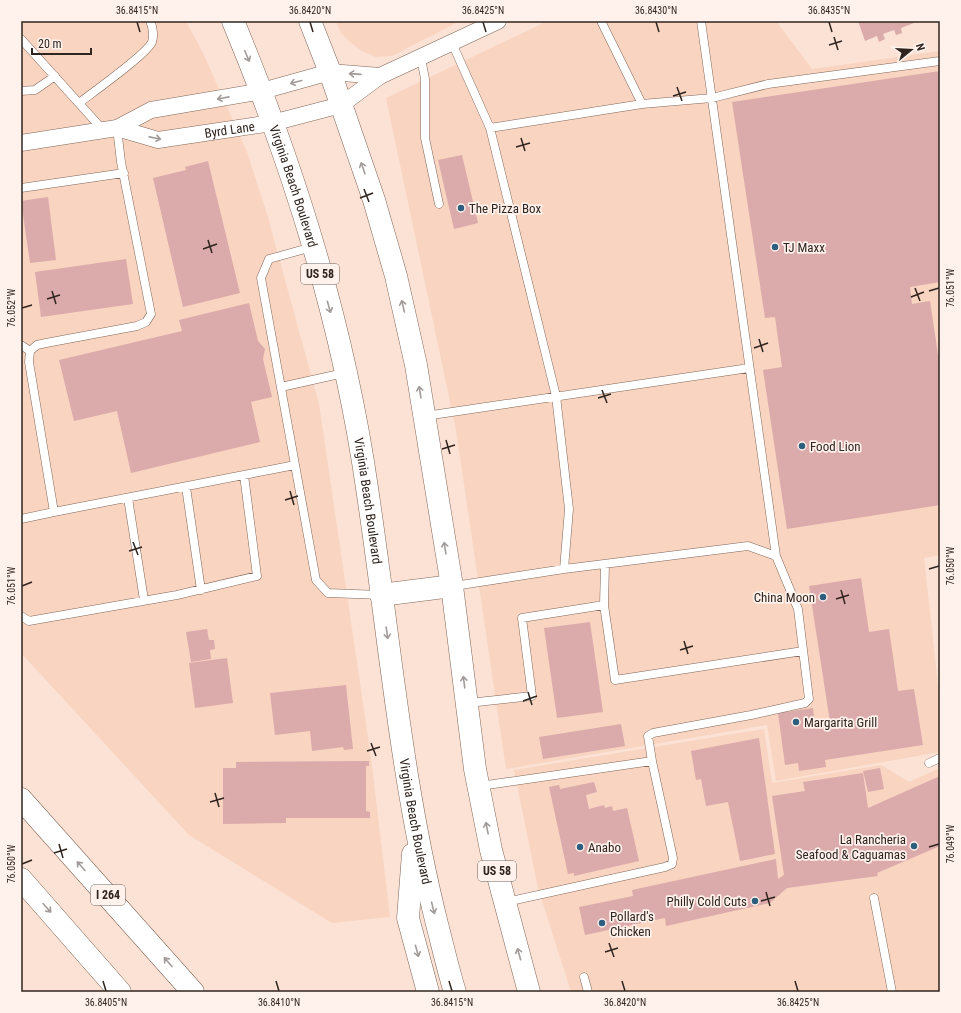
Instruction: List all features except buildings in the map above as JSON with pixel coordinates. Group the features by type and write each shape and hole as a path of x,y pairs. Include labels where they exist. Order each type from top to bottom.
{"main road":[{"name":"Virginia Beach Boulevard","path":"232,21 262,91 313,247 345,373 367,486 408,793 424,873 455,992"},
{"name":"US 58","path":"310,21 330,72 374,200 396,276 416,366 452,586 479,786 491,850 529,992"},
{"path":"381,595 452,586"},
{"name":"I 264","path":"21,799 193,992"},
{"path":"415,829 408,918 428,992"},
{"path":"21,879 120,992"}],"street":[{"name":"Byrd Lane","path":"110,129 158,140 272,123 341,104 380,76 498,21"},
{"name":"Byrd Lane","path":"21,143 110,129 151,110 262,91 330,72 380,76"}],"lane":[{"path":"79,103 138,57 152,43 153,27 150,21"},
{"path":"601,21 642,104"},
{"path":"504,902 665,867 672,864 673,858 647,741 648,736 653,732 806,704 810,699 798,609 776,556 701,21"},
{"path":"21,39 79,103 110,129 124,173 150,314 146,322 137,326 37,345 30,351 29,362 54,512"},
{"path":"452,43 490,128 556,396 569,509 564,568"},
{"path":"421,58 425,79 424,138 439,204"},
{"path":"490,128 642,104 712,98 768,84 940,61"},
{"path":"21,91 35,90 55,76"},
{"path":"21,188 124,173"},
{"path":"313,247 269,260 262,278 316,580 328,593 381,595"},
{"path":"21,346 30,351"},
{"path":"424,416 749,368"},
{"path":"281,387 345,373"},
{"path":"21,518 295,465"},
{"path":"21,616 29,621 201,590 257,576 244,476"},
{"path":"186,487 201,590"},
{"path":"128,498 144,600"},
{"path":"452,586 564,568 748,546 776,556"},
{"path":"605,564 604,605 615,680 803,651"},
{"path":"467,703 532,696 522,618 604,605"},
{"path":"929,763 940,758"},
{"path":"479,786 652,761"},
{"path":"874,898 892,992"},
{"path":"584,977 588,992"}],"shaded area":[{"path":"21,21 186,21 203,53 247,152 267,214 319,404 371,758 390,917 332,923 189,835 21,653"},
{"path":"336,21 460,21 392,56 376,57 362,51 350,42 341,33"},
{"path":"548,21 776,21 812,69 940,51 940,555 924,558 940,703 940,752 776,781 767,725 506,769 456,430 386,98"},
{"path":"764,729 772,783 881,765 909,782 940,768 940,992 571,992 538,888 514,770"}],"place":[{"name":"The Pizza Box","path":"461,208"},
{"name":"TJ Maxx","path":"775,247"},
{"name":"Food Lion","path":"802,446"},
{"name":"China Moon","path":"823,597"},
{"name":"Margarita Grill","path":"796,722"},
{"name":"La Rancheria Seafood & Caguamas","path":"914,846"},
{"name":"Anabo","path":"580,847"},
{"name":"Philly Cold Cuts","path":"755,901"},
{"name":"Pollard's Chicken","path":"602,923"}]}
